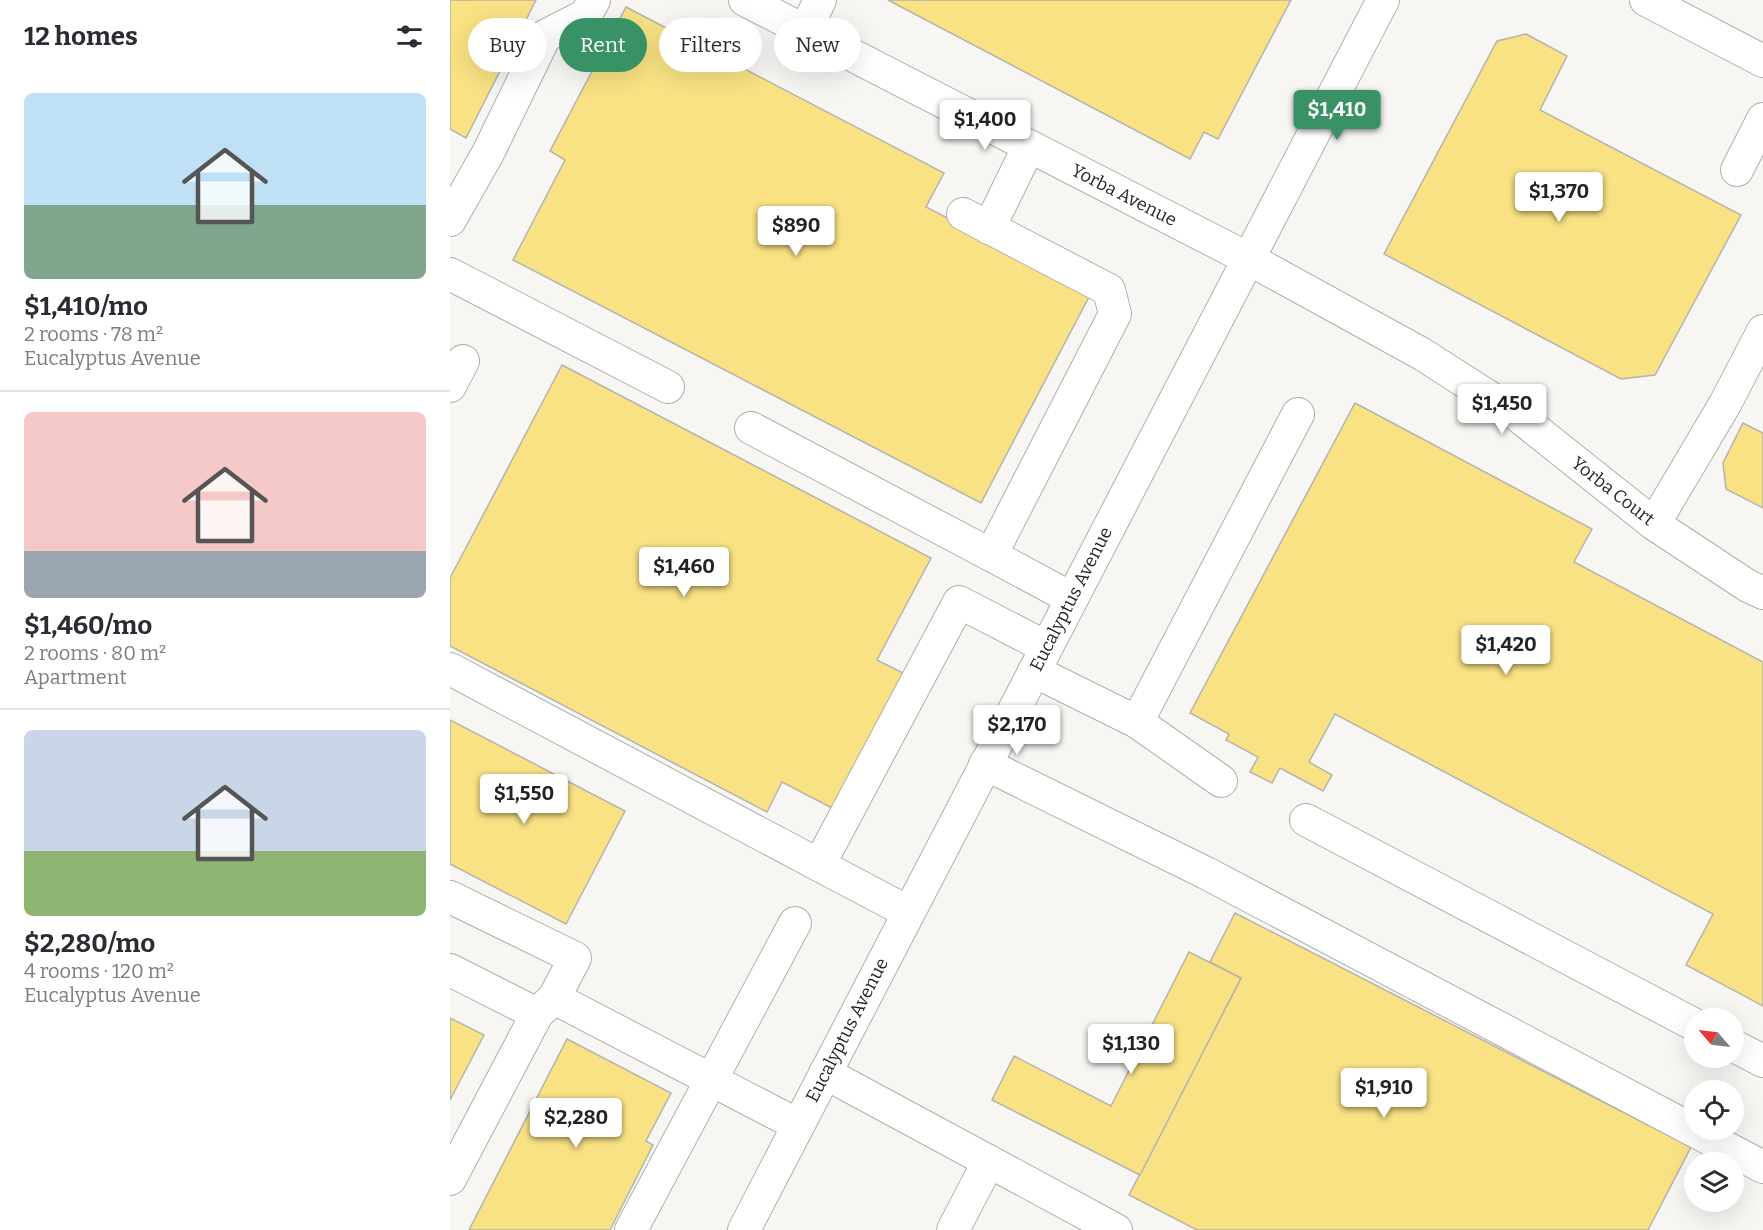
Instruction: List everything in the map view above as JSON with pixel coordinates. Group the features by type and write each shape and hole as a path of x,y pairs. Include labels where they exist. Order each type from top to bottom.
{"street":[{"path":"450,220 488,153 545,36 586,15 594,0"},
{"name":"Yorba Avenue","path":"745,0 780,18"},
{"path":"811,18 820,0"},
{"name":"Eucalyptus Avenue","path":"744,1230 1383,0"},
{"path":"1646,0 1763,61"},
{"name":"Yorba Avenue","path":"861,60 1247,258"},
{"path":"1737,170 1763,119"},
{"path":"991,555 1115,314 1109,290 976,221 1029,146"},
{"name":"Yorba Court","path":"1247,258 1422,354 1517,416 1654,524 1748,586 1763,593"},
{"path":"450,274 668,387"},
{"path":"1654,524 1725,404 1763,332"},
{"path":"1137,722 1298,414"},
{"path":"752,428 1071,598"},
{"path":"819,865 959,602 1221,781"},
{"path":"450,669 908,912"},
{"path":"985,764 1206,873 1763,1167"},
{"path":"1305,820 1684,1019"},
{"path":"450,897 575,958 545,1006 450,1179"},
{"path":"631,1230 795,923"},
{"path":"450,970 545,1006 710,1079 798,1125"},
{"path":"1744,1051 1763,1061"},
{"path":"825,1073 1116,1230"},
{"path":"953,1230 988,1161"}],"building":[{"path":"450,0 536,0 527,18 468,18 468,72 499,72 466,138 450,129"},
{"path":"888,0 1291,0 1218,139 1204,132 1190,159"},
{"path":"626,7 659,24 659,72 751,72 944,173 926,207 1091,293 981,503 513,260 565,160 550,151 592,72 647,72 647,18 620,18"},
{"path":"1526,34 1567,56 1540,110 1741,215 1655,375 1621,379 1384,254 1497,41"},
{"path":"562,365 931,558 877,660 903,673 832,808 782,782 767,812 450,646 450,578"},
{"path":"1355,403 1592,529 1574,562 1763,662 1763,1006 1686,965 1713,914 1335,714 1309,762 1332,775 1323,791 1280,768 1272,783 1250,772 1258,757 1226,740 1229,734 1190,713"},
{"path":"1743,423 1763,433 1763,508 1726,489 1723,463"},
{"path":"450,720 625,811 566,924 450,864"},
{"path":"1235,913 1691,1147 1688,1152 1684,1152 1684,1161 1648,1230 1197,1230 1129,1195 1241,978 1210,962"},
{"path":"1189,952 1241,978 1140,1175 992,1100 1014,1056 1111,1106"},
{"path":"450,1018 484,1035 450,1100"},
{"path":"567,1039 671,1093 646,1141 653,1145 610,1230 469,1230"}]}
